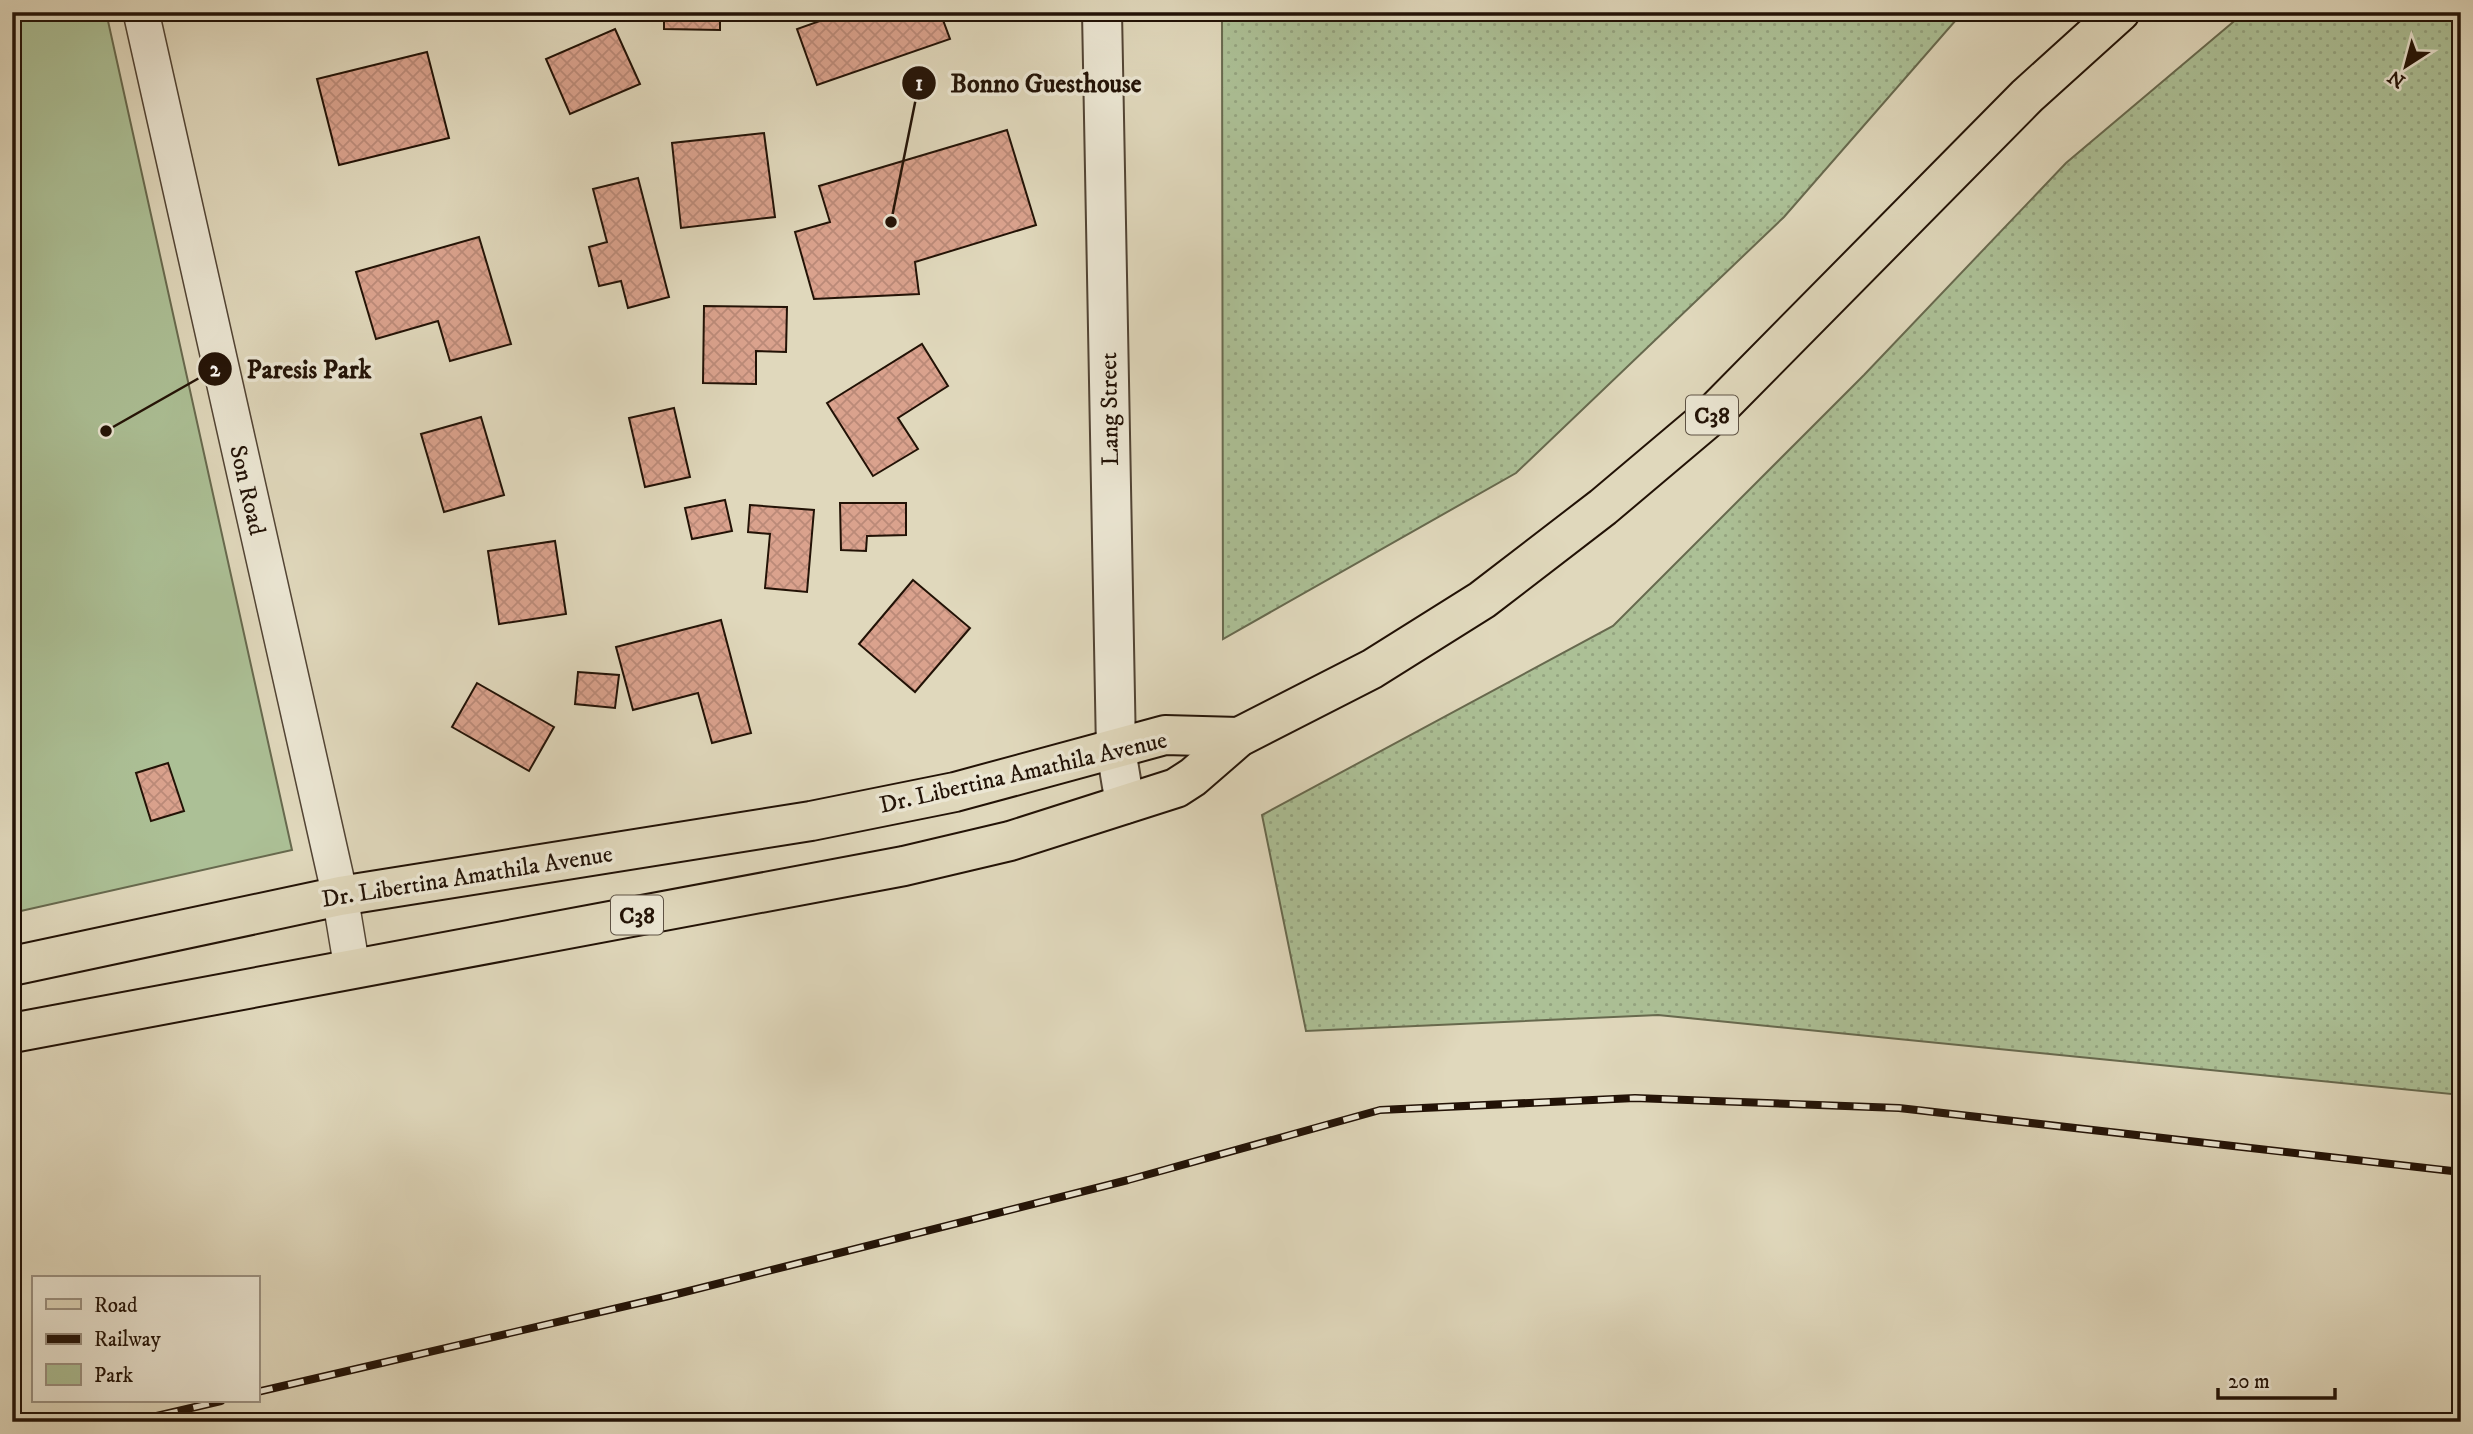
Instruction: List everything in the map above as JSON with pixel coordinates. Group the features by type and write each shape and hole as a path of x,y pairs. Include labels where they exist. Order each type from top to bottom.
{"main road":[{"name":"C38","path":"1239,737 1373,669 1482,600 1603,507 1712,415 2026,96 2120,12"},
{"name":"Dr. Libertina Amathila Avenue","path":"12,966 340,896 811,821 955,792 1165,736 1239,737"},
{"name":"Dr. Libertina Amathila Avenue","path":"12,1033 904,866 1010,841 1176,788 1193,777 1239,737"}],"street":[{"name":"Son Road","path":"141,12 340,896 352,968"},
{"name":"Lang Street","path":"1102,12 1116,750 1125,804"}],"green space":[{"path":"12,12 106,12 292,850 12,913"},
{"path":"1222,12 1963,12 1784,217 1516,473 1223,639"},
{"path":"2245,12 2461,12 2461,1095 1658,1015 1306,1031 1262,815 1613,626 1864,375 2066,163"}],"building":[{"path":"664,12 720,12 720,30 664,29"},
{"path":"845,12 940,12 950,39 817,85 797,29"},
{"path":"615,29 640,84 570,114 546,59"},
{"path":"427,52 449,138 339,165 317,79"},
{"path":"1007,130 1036,225 915,262 919,294 814,299 795,232 830,222 819,186"},
{"path":"764,133 775,217 681,228 672,143"},
{"path":"638,178 669,297 628,308 621,281 599,286 589,247 607,242 593,189"},
{"path":"479,237 511,344 450,361 438,321 376,339 356,272"},
{"path":"704,306 787,307 786,352 756,351 756,384 703,383"},
{"path":"922,344 948,386 898,418 918,449 873,476 827,403"},
{"path":"674,408 690,477 645,487 629,418"},
{"path":"481,417 504,495 444,512 421,434"},
{"path":"725,500 732,531 692,539 685,508"},
{"path":"840,503 906,503 906,535 867,536 866,551 841,550"},
{"path":"750,505 814,510 807,592 765,588 770,534 748,532"},
{"path":"555,541 566,614 499,624 488,551"},
{"path":"913,580 970,628 915,692 859,644"},
{"path":"721,620 751,733 712,743 698,693 633,710 616,647"},
{"path":"578,672 619,675 615,708 575,704"},
{"path":"477,683 554,727 529,771 452,727"},
{"path":"168,763 184,811 151,821 136,773"}],"railway":[{"path":"259,1392 669,1296 1128,1180 1380,1110 1635,1098 1899,1108 2461,1172"},
{"path":"131,1422 217,1402"}],"place":[{"name":"Bonno Guesthouse","path":"891,222"},
{"name":"Paresis Park","path":"106,431"}]}
